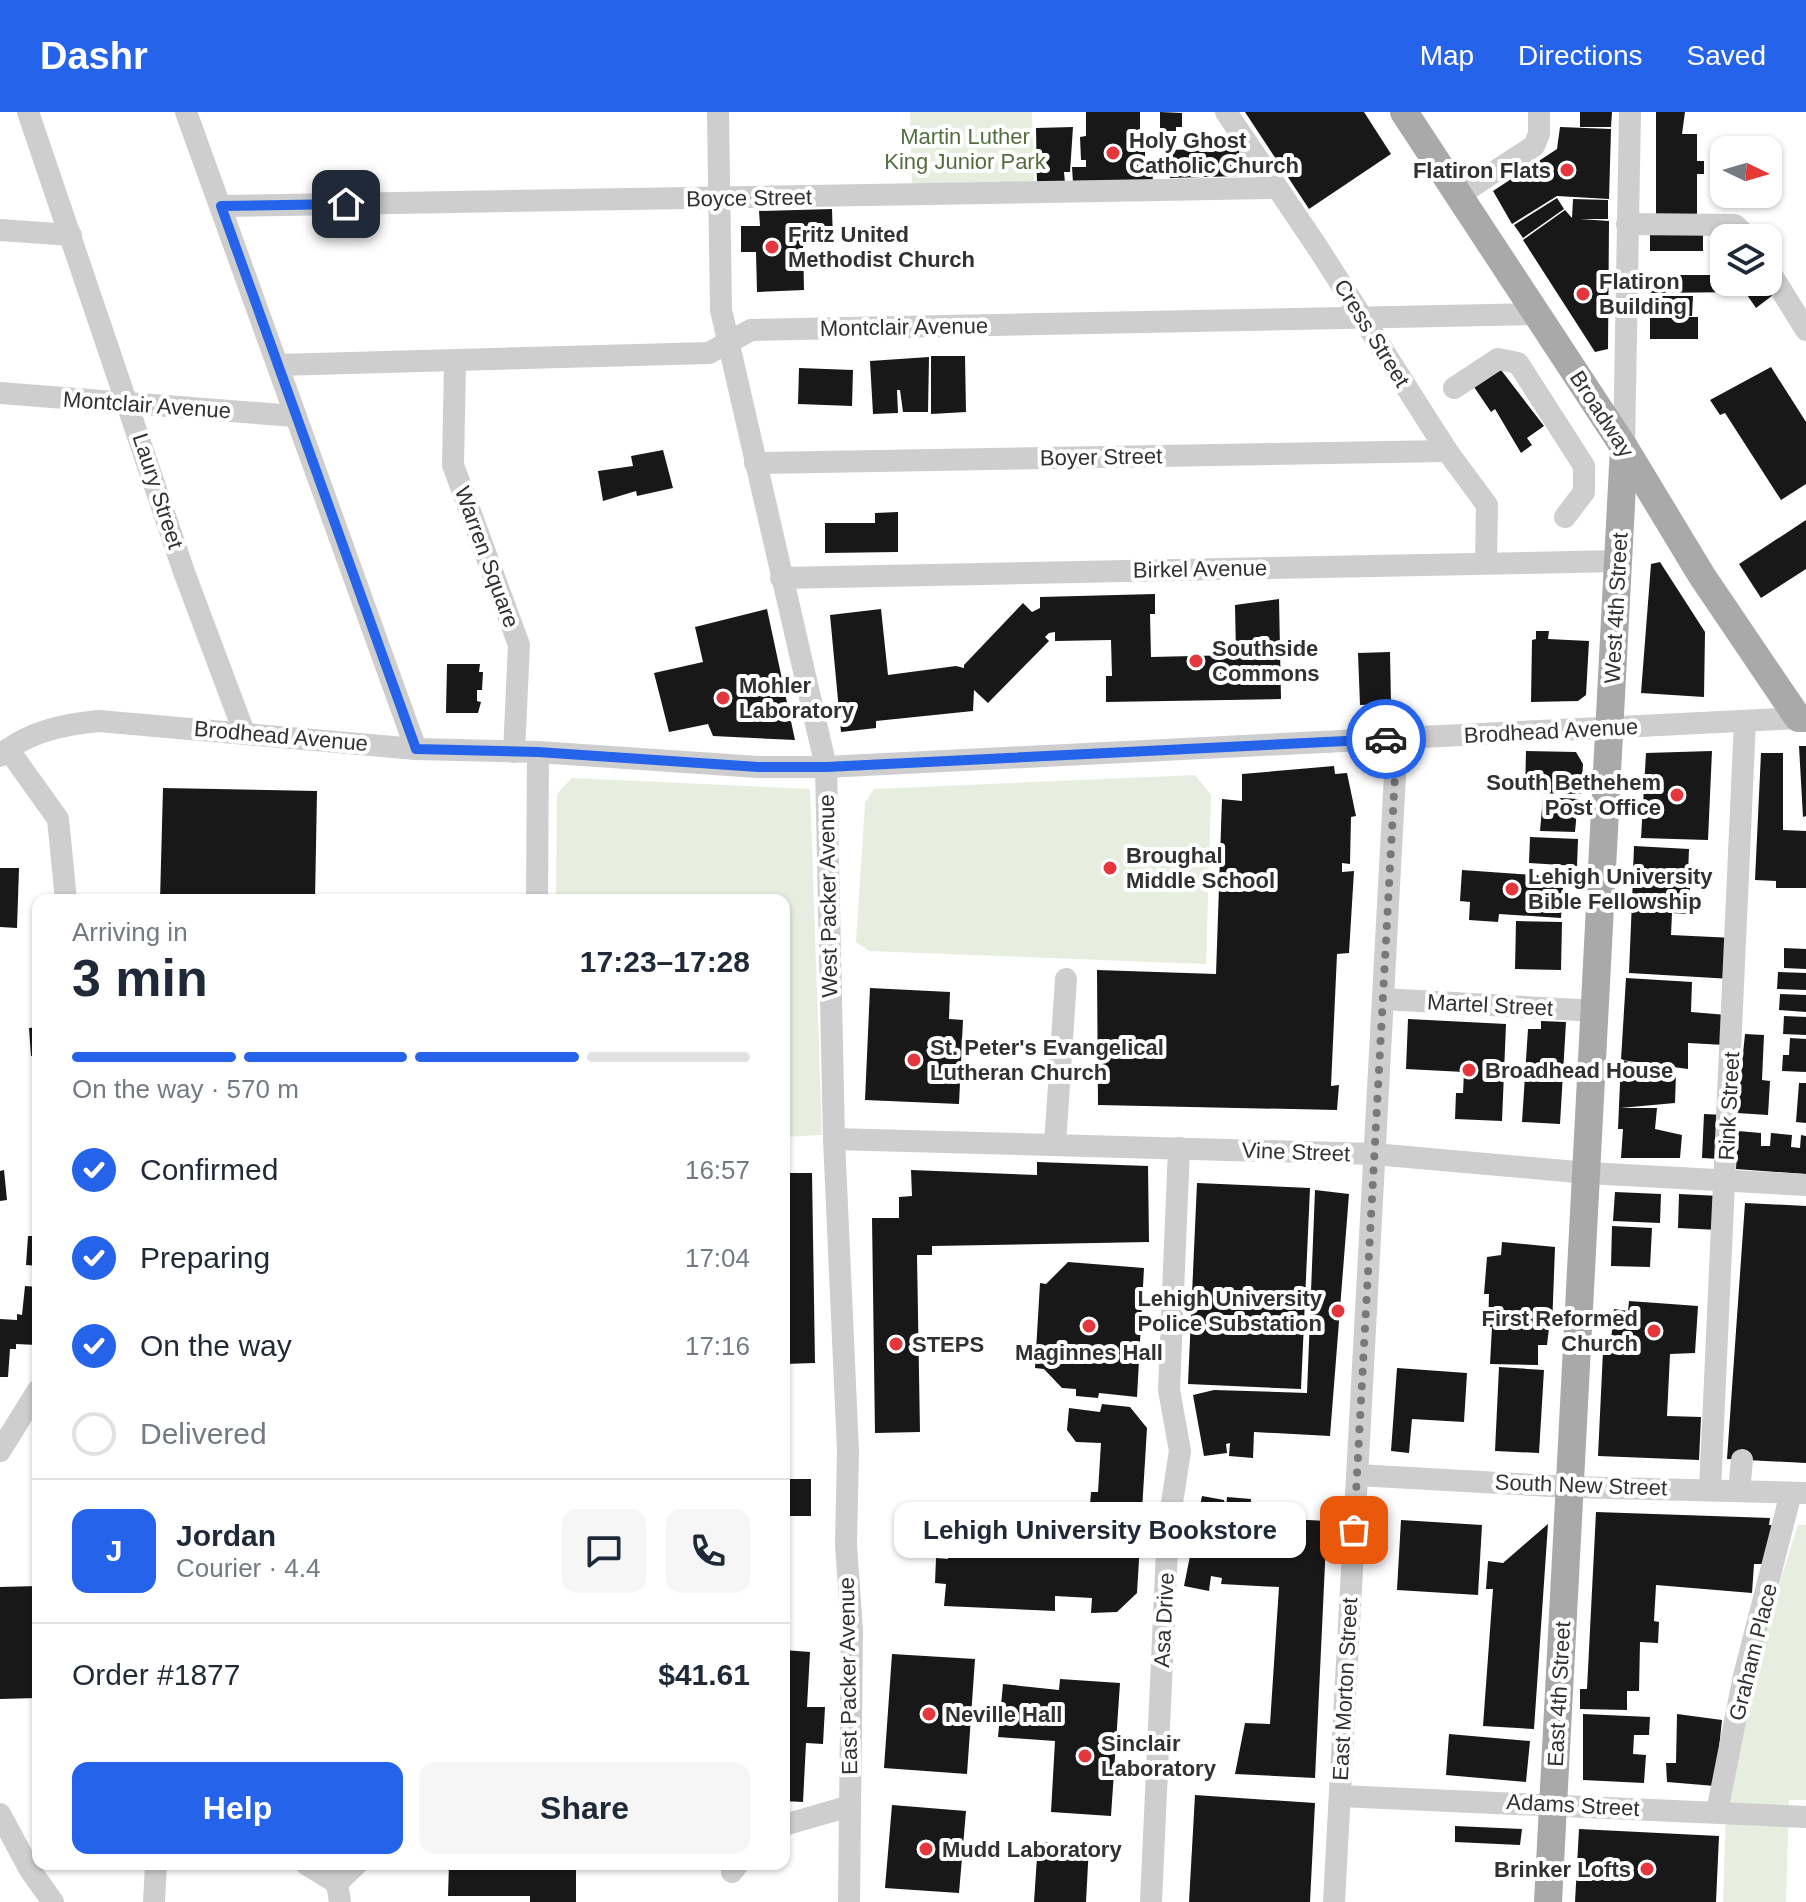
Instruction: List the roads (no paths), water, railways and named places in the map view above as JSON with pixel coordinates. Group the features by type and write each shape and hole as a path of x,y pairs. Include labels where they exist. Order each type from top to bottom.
{"main road":[{"name":"Broadway","path":"1404,112 1624,447 1702,576 1802,718"},
{"name":"West 4th Street","path":"1569,1487 1597,1011 1624,447"},
{"name":"East 4th Street","path":"1548,1902 1569,1487"}],"street":[{"name":"Laury Street","path":"28,112 184,572 244,732"},
{"path":"186,112 416,749"},
{"name":"West Packer Avenue","path":"718,112 721,310 826,767 834,1139 848,1451"},
{"name":"Cress Street","path":"1226,112 1447,451 1487,505 1486,563"},
{"path":"1459,195 1534,146 1539,134 1539,112"},
{"name":"West 4th Street","path":"1624,447 1630,112"},
{"name":"Boyce Street","path":"221,206 1277,188"},
{"path":"1627,224 1710,225"},
{"path":"0,230 71,235"},
{"path":"1782,291 1806,330"},
{"name":"Montclair Avenue","path":"278,365 455,363 709,353 727,340 751,330 1536,314"},
{"path":"1454,388 1498,359 1512,359 1518,363 1584,466 1584,492 1565,517"},
{"name":"Warren Square","path":"455,363 453,465 519,645 514,752"},
{"name":"Montclair Avenue","path":"0,393 294,416"},
{"name":"Boyer Street","path":"755,463 1447,451"},
{"name":"Birkel Avenue","path":"781,578 1619,561"},
{"name":"Brodhead Avenue","path":"4,752 48,730 99,721 416,749 538,752 758,767 826,767 1802,718"},
{"name":"Rink Street","path":"1710,1490 1742,853 1745,721"},
{"name":"East Morton Street","path":"1334,1902 1397,738"},
{"path":"4,752 58,819 70,868 67,894"},
{"path":"537,894 538,752"},
{"path":"1055,1145 1066,979"},
{"name":"Martel Street","path":"1383,999 1597,1011"},
{"name":"Vine Street","path":"834,1139 1374,1154 1588,1173 1806,1185"},
{"name":"Asa Drive","path":"1151,1902 1168,1529 1180,1451 1169,1390 1180,1358 1179,1148"},
{"path":"0,1451 32,1400"},
{"name":"East Packer Avenue","path":"848,1451 846,1545 852,1630 849,1902"},
{"path":"1739,1491 1742,1460"},
{"name":"South New Street","path":"1357,1475 1569,1487 1799,1493"},
{"name":"Graham Place","path":"1717,1812 1744,1676 1799,1493"},
{"name":"Adams Street","path":"1340,1796 1554,1803 1806,1817"},
{"path":"790,1823 850,1806"},
{"path":"0,1814 30,1870 53,1902"},
{"path":"154,1902 156,1870"},
{"path":"313,1870 338,1892 353,1870"}],"place":[{"name":"Holy Ghost Catholic Church","path":"1113,153"},
{"name":"Flatiron Flats","path":"1567,170"},
{"name":"Fritz United Methodist Church","path":"772,247"},
{"name":"Flatiron Building","path":"1583,294"},
{"name":"Southside Commons","path":"1196,661"},
{"name":"Mohler Laboratory","path":"723,698"},
{"name":"South Bethehem Post Office","path":"1677,795"},
{"name":"Broughal Middle School","path":"1110,868"},
{"name":"Lehigh University Bible Fellowship","path":"1512,889"},
{"name":"St. Peter's Evangelical Lutheran Church","path":"914,1060"},
{"name":"Broadhead House","path":"1469,1070"},
{"name":"Lehigh University Police Substation","path":"1338,1311"},
{"name":"Maginnes Hall","path":"1089,1326"},
{"name":"First Reformed Church","path":"1654,1331"},
{"name":"STEPS","path":"896,1344"},
{"name":"Lehigh University Bookstore","path":"1354,1530"},
{"name":"Neville Hall","path":"929,1714"},
{"name":"Sinclair Laboratory","path":"1085,1756"},
{"name":"Mudd Laboratory","path":"926,1849"},
{"name":"Brinker Lofts","path":"1647,1869"}],"park label":[{"name":"Martin Luther King Junior Park","path":"965,148"}]}
